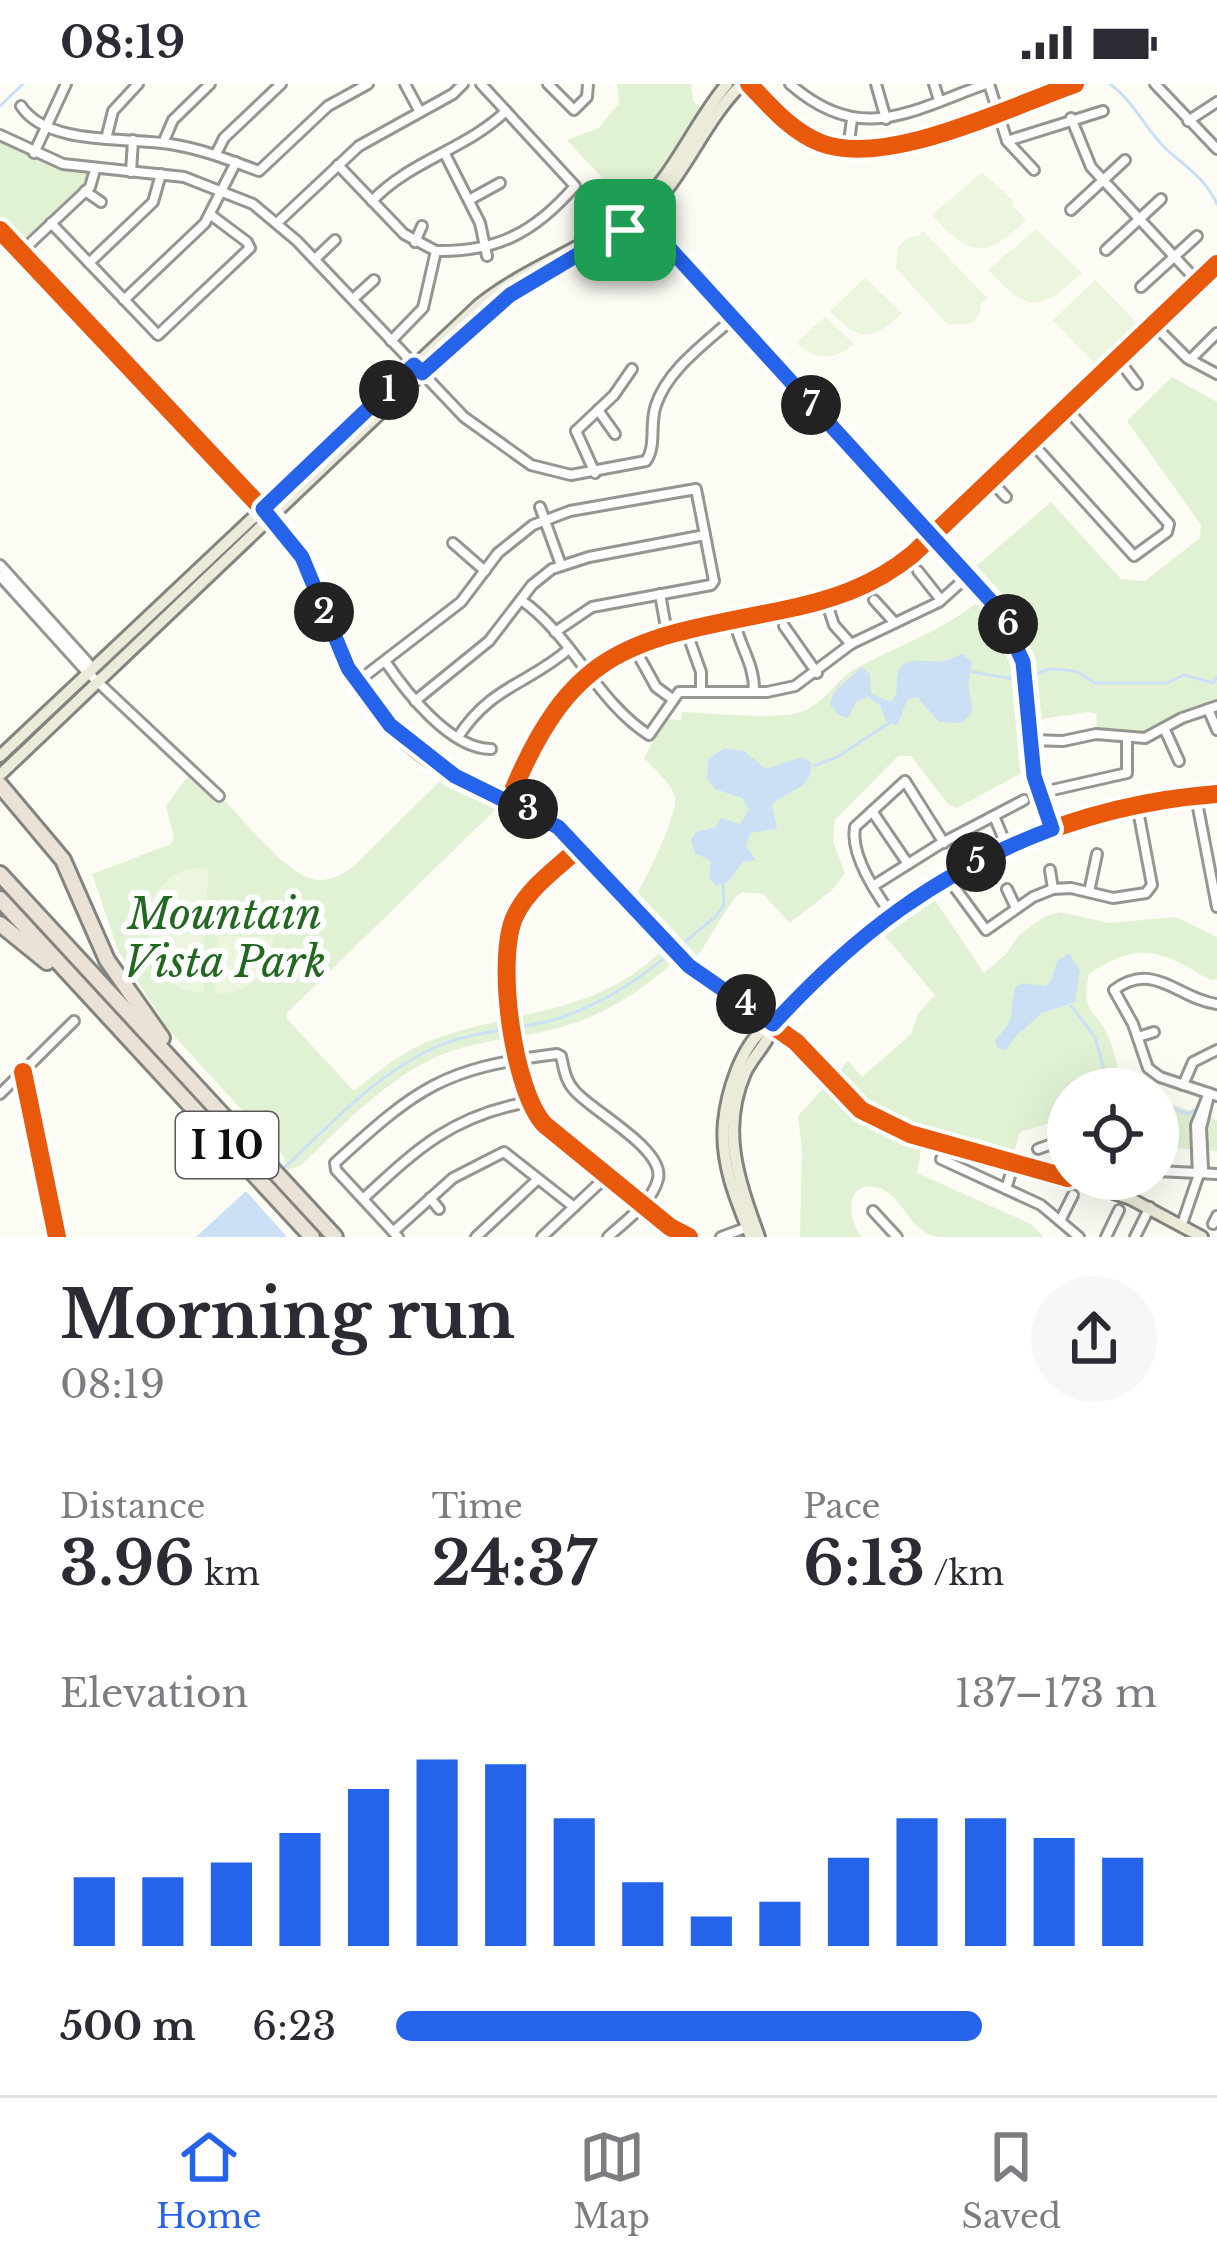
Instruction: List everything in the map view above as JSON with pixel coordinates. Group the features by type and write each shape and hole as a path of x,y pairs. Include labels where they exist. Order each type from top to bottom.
{"highway":[{"path":"6,792 63,860 125,991 235,1121 244,1140"},
{"name":"I 10","path":"0,874 335,1237"},
{"name":"I 10","path":"0,899 312,1237"},
{"path":"0,924 30,946 142,1053"}],"main road":[{"path":"638,213 727,84"},
{"path":"0,776 95,676 418,369 510,295 666,191 723,105 745,84"},
{"path":"0,230 267,513 302,557 356,682 382,717 418,751 455,776 546,818 580,848 689,966 773,1024 807,1053 848,1100 875,1120 905,1133 1047,1172"},
{"path":"0,756 95,676"},
{"path":"753,1231 735,1182 734,1109 745,1074 773,1024 829,964 890,914 1007,847 1052,829 1137,806 1217,794"},
{"path":"1131,1200 1202,1237"}],"street":[{"path":"34,153 66,84"},
{"path":"106,139 113,111 138,84"},
{"path":"163,143 172,119 210,84"},
{"path":"216,154 224,138 281,84"},
{"path":"21,106 46,125 106,139 163,143 216,154 259,171 328,106 368,84"},
{"path":"405,84 420,112"},
{"path":"278,222 365,141 464,84"},
{"path":"338,165 416,242 436,251 486,251 528,231 574,186 481,84"},
{"path":"548,84 574,110 587,97 588,84"},
{"path":"745,84 802,134 848,150 890,148 1075,84"},
{"path":"934,84 939,100"},
{"path":"789,85 817,107 852,119 886,118 987,84 1007,141 1034,170"},
{"path":"1157,84 1217,149"},
{"path":"875,85 886,118"},
{"path":"1188,121 1217,103"},
{"path":"1007,141 1103,110"},
{"path":"372,201 392,182 483,133 506,111"},
{"path":"1071,118 1087,160 1198,282"},
{"path":"848,150 852,119"},
{"path":"0,135 52,160 92,170 161,174 224,190 278,222 464,417 524,461 556,474 592,473 646,461 652,452 652,422 663,389 733,319"},
{"path":"131,172 133,140"},
{"path":"445,154 480,223 486,251"},
{"path":"1071,210 1125,160"},
{"path":"124,300 212,215 236,162"},
{"path":"21,252 85,191 92,170"},
{"path":"89,263 153,202 161,174"},
{"path":"469,200 500,184"},
{"path":"85,191 101,202"},
{"path":"1106,250 1161,199"},
{"path":"638,213 1008,623 1026,679 1039,793 1052,829"},
{"path":"51,223 158,335 248,252 250,245 212,215"},
{"path":"416,242 422,226"},
{"path":"1142,287 1197,236"},
{"path":"314,260 335,240"},
{"path":"391,341 432,297 436,251"},
{"path":"509,800 542,728 590,674 631,646 667,633 826,601 884,576 932,536 1217,264"},
{"path":"352,300 374,280"},
{"path":"1154,325 1190,359 1217,374"},
{"path":"1190,359 1217,334"},
{"path":"1118,359 1137,384"},
{"path":"592,473 576,431 632,369"},
{"path":"1031,442 1134,556 1170,528 1124,468 1066,408"},
{"path":"598,410 615,434"},
{"path":"990,481 1006,497"},
{"path":"356,682 461,602 514,538 545,520 696,489 711,585 583,610 555,632"},
{"path":"540,507 560,565"},
{"path":"416,701 489,640 532,585 560,565 705,535"},
{"path":"453,543 485,571"},
{"path":"0,565 95,676"},
{"path":"918,571 941,600"},
{"path":"0,576 219,796"},
{"path":"521,600 555,632 628,719 650,735 671,698 684,690 786,689 818,673 850,644 941,600 968,576"},
{"path":"660,594 667,633"},
{"path":"874,600 894,622"},
{"path":"826,601 834,625 850,644"},
{"path":"607,603 610,617"},
{"path":"734,619 739,643 754,670 754,692"},
{"path":"784,626 818,673"},
{"path":"691,644 701,672 701,690"},
{"path":"458,736 480,706 569,649"},
{"path":"641,660 656,687 671,698"},
{"path":"385,661 416,701 458,736 478,748 491,749"},
{"path":"510,686 517,699"},
{"path":"1030,740 1063,741 1096,734 1127,740 1152,736 1182,718 1213,708 1217,730"},
{"path":"1165,730 1179,761"},
{"path":"1039,793 1127,773 1127,740"},
{"path":"890,914 873,886 853,832 904,781 944,843"},
{"path":"1196,795 1217,907"},
{"path":"873,886 1024,800"},
{"path":"947,878 986,930 1053,889 1124,897 1151,890 1137,806"},
{"path":"872,811 908,864"},
{"path":"994,816 1007,847"},
{"path":"1203,835 1217,833"},
{"path":"580,848 526,897 509,932 506,963 517,1059 528,1102 545,1125 674,1234 689,1237"},
{"path":"1089,892 1097,854"},
{"path":"1049,870 1053,889"},
{"path":"1007,889 1016,908"},
{"path":"1182,1224 1200,1173 1196,1125 1213,1094 1148,1068 1114,990 1134,979 1152,977 1217,1004"},
{"path":"0,1094 74,1021"},
{"path":"1138,1037 1154,1031"},
{"path":"1183,1085 1193,1061 1217,1050"},
{"path":"574,1208 504,1152 463,1171 396,1234 334,1167 386,1117 426,1088 468,1069 561,1056 574,1090 656,1162 657,1180 642,1205 608,1237"},
{"path":"363,1199 441,1132 475,1115 528,1102"},
{"path":"1038,1149 1047,1146"},
{"path":"941,1159 1041,1205 1079,1237"},
{"path":"1006,1189 1014,1163"},
{"path":"1179,1172 1217,1174"},
{"path":"542,1237 608,1176"},
{"path":"476,1237 538,1179"},
{"path":"430,1198 439,1209"},
{"path":"1060,1221 1070,1200"},
{"path":"1135,1237 1150,1207"},
{"path":"1106,1237 1119,1210"},
{"path":"873,1211 897,1237"},
{"path":"721,1237 753,1231"}],"green space":[{"path":"617,84 691,84 693,101 703,110 661,175 630,208 567,140 599,128 619,103"},
{"path":"0,135 34,153 95,170 94,179 21,252 0,230"},
{"path":"982,172 1026,220 999,242 978,248 957,239 932,215"},
{"path":"1036,229 1082,273 1055,295 1034,303 1014,294 988,270"},
{"path":"922,230 988,299 970,324 947,324 896,268 898,247"},
{"path":"865,278 902,313 882,329 866,334 849,328 830,311"},
{"path":"1095,280 1137,323 1094,363 1053,320"},
{"path":"825,317 854,344 825,356 796,343"},
{"path":"1172,377 1217,402 1217,706 1152,737 1096,734 1097,714 1087,712 1029,721 1033,767 957,808 948,804 911,756 898,756 835,820 833,842 845,873 832,890 790,923 763,894 742,892 694,962 634,898 675,806 671,787 644,758 665,719 681,720 682,712 777,716 810,708 851,672 972,607 986,595 967,574 1051,502 1121,579 1145,581 1200,538 1201,525 1127,421"},
{"name":"Mountain Vista Park","path":"189,775 210,792 215,803 225,801 287,865 315,880 332,878 353,867 445,776 502,803 286,1014 354,1091 400,1056 432,1040 583,999 638,970 664,948 675,961 631,995 582,1020 458,1049 425,1063 368,1102 300,1166 287,1170 283,1155 167,1028 118,950 92,874 171,844 174,838 166,806"},
{"path":"209,868 204,926 147,923 153,899 166,882 185,871"},
{"path":"931,894 984,973 1019,935 1059,912 1109,923 1176,917 1217,937 1217,979 1151,953 1123,956 1089,974 1088,1003 1110,1041 1118,1068 1047,1068 1047,1124 1020,1132 1011,1162 923,1139 917,1173 1031,1224 1044,1237 939,1237 921,1230 890,1194 870,1186 852,1200 853,1218 862,1237 800,1237 798,1116 848,1061 862,1077 911,1034 918,1014 935,995 880,930"},
{"path":"148,932 204,934 204,993 180,988 162,975 151,956"},
{"path":"218,935 273,937 268,961 256,979 238,990 214,994"},
{"path":"1179,1107 1217,1120 1217,1151 1179,1148"}],"water":[{"path":"962,654 972,661 972,709 961,723 939,722 917,697 907,700 897,726 886,721 880,705 868,697 856,702 848,718 838,715 830,704 835,691 861,667 870,674 871,694 891,702 905,663 943,661"},
{"path":"724,748 744,751 766,769 802,757 811,762 811,771 804,784 772,805 777,829 751,833 746,846 756,860 743,862 728,882 716,886 709,877 711,861 695,853 691,840 696,832 716,827 721,818 740,824 749,810 742,798 715,789 707,779 708,759"},
{"path":"1069,953 1080,971 1075,1002 1042,1013 1006,1051 997,1047 995,1040 1010,1019 1016,986 1045,986 1057,961"},
{"path":"246,1191 287,1237 196,1237"}],"waterway":[{"path":"0,106 23,84"},
{"path":"1110,84 1158,141 1201,180 1217,204"},
{"path":"973,672 1019,680 1049,669 1065,670 1095,683 1167,683 1184,675 1213,683 1217,677"},
{"path":"814,766 837,757 892,721"},
{"path":"285,1167 356,1100 415,1058 465,1037 553,1020 619,990 715,917 724,905 723,884"},
{"path":"1071,1006 1095,1037 1104,1068"},
{"path":"28,1078 61,1237"},
{"path":"1179,1111 1188,1114 1194,1110"}],"cycle path":[{"path":"749,84 800,132 848,149 879,148 948,132 1075,84"},
{"path":"635,209 1000,611 1023,662 1033,767 1052,829"},
{"path":"0,230 287,535 309,570 358,685 406,741 435,764 558,827 689,966 796,1042 861,1110 910,1134 1047,1172"},
{"path":"509,800 556,710 611,659 682,631 833,597 898,566 1217,264"},
{"path":"773,1024 865,935 972,865 1090,817 1152,802 1217,794"},
{"path":"579,848 527,896 509,936 510,1024 524,1084 545,1125 670,1227 689,1237"},
{"path":"23,1072 57,1237"}],"route":[{"path":"641,217 984,592 1012,631 1026,675 1031,760 1052,829 982,858 920,893 829,964 773,1024 689,966 558,827 455,776 390,725 348,668 302,557 263,509 414,365 422,373 510,295 625,230 641,217"}]}
